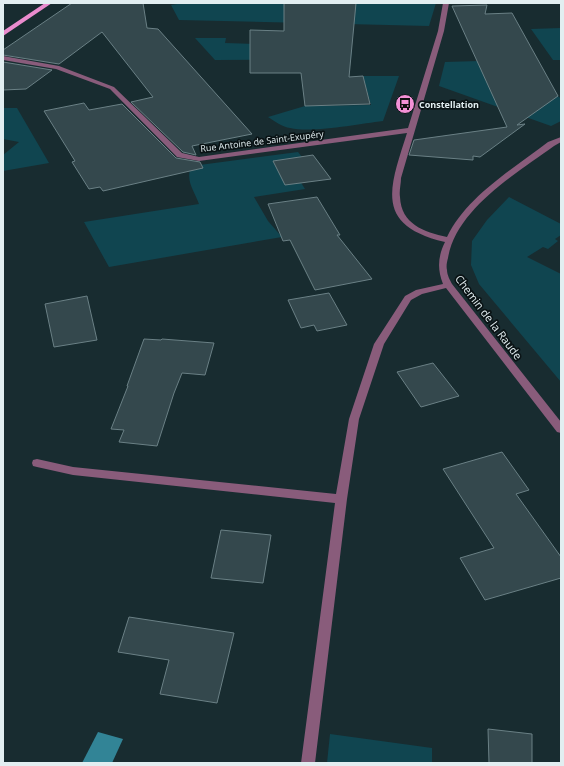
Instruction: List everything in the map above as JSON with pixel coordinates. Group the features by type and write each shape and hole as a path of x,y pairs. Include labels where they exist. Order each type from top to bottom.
{"main road":[{"path":"3,34 49,3"}],"street":[{"path":"446,3 441,32 410,130 397,178 397,207 403,218 410,226 423,234 448,240 464,216 491,190 561,139"},
{"name":"Rue Antoine de Saint-Exupéry","path":"3,58 57,67 112,88 180,155 199,159 410,130"},
{"name":"Chemin de la Raude","path":"448,240 442,269 448,285 561,429"},
{"path":"308,763 341,499 354,419 358,404 379,344 408,298 419,292 448,285"},
{"path":"37,463 73,471 341,499"}],"shaded area":[{"path":"183,3 436,3 429,26 179,20 171,5"},
{"path":"561,28 561,60 553,60 531,29"},
{"path":"195,38 226,38 225,43 352,47 351,59 215,60"},
{"path":"479,61 557,95 561,99 561,121 551,126 439,86 445,62"},
{"path":"363,76 399,76 383,121 323,129 300,129 284,126 268,117 305,106 371,105"},
{"path":"3,108 17,108 49,163 3,171 3,155 19,142 3,139"},
{"path":"298,152 302,157 273,161 277,169 306,165 300,181 305,189 254,197 268,221 282,237 109,267 84,222 199,204 189,176 192,166"},
{"path":"509,197 561,224 561,235 555,239 558,241 548,249 543,247 527,257 561,274 561,382 479,284 471,265 472,241 487,220"},
{"path":"98,732 123,739 112,763 82,763"},
{"path":"330,734 432,748 432,763 327,763"}],"building":[{"path":"72,3 143,3 147,28 158,29 252,134 192,146 196,155 183,152 131,102 153,97 102,32 59,64 3,55 3,50"},
{"path":"284,3 356,3 349,77 363,76 370,104 305,106 301,73 250,73 250,30 284,31"},
{"path":"487,5 485,14 512,13 558,96 517,125 525,124 480,157 473,156 473,160 409,155 414,140 507,127 452,6"},
{"path":"3,62 52,70 26,89 3,90"},
{"path":"84,103 89,110 122,104 176,158 200,162 203,168 103,191 100,187 89,189 72,162 75,161 44,111"},
{"path":"313,155 331,179 285,185 273,161"},
{"path":"317,197 340,235 337,235 372,279 315,290 290,240 283,241 268,204"},
{"path":"329,293 347,325 317,331 314,325 301,328 288,300"},
{"path":"87,296 97,340 54,347 45,304"},
{"path":"144,339 214,343 205,375 182,373 157,446 119,442 124,430 111,429"},
{"path":"433,363 459,396 421,407 397,372"},
{"path":"502,452 529,490 516,494 561,557 561,578 485,600 460,558 494,548 443,469"},
{"path":"221,530 271,535 263,583 211,578"},
{"path":"129,617 234,633 217,703 160,694 169,660 118,652"},
{"path":"488,729 532,734 532,763 489,763"}],"place":[{"name":"Constellation","path":"405,104"}]}
